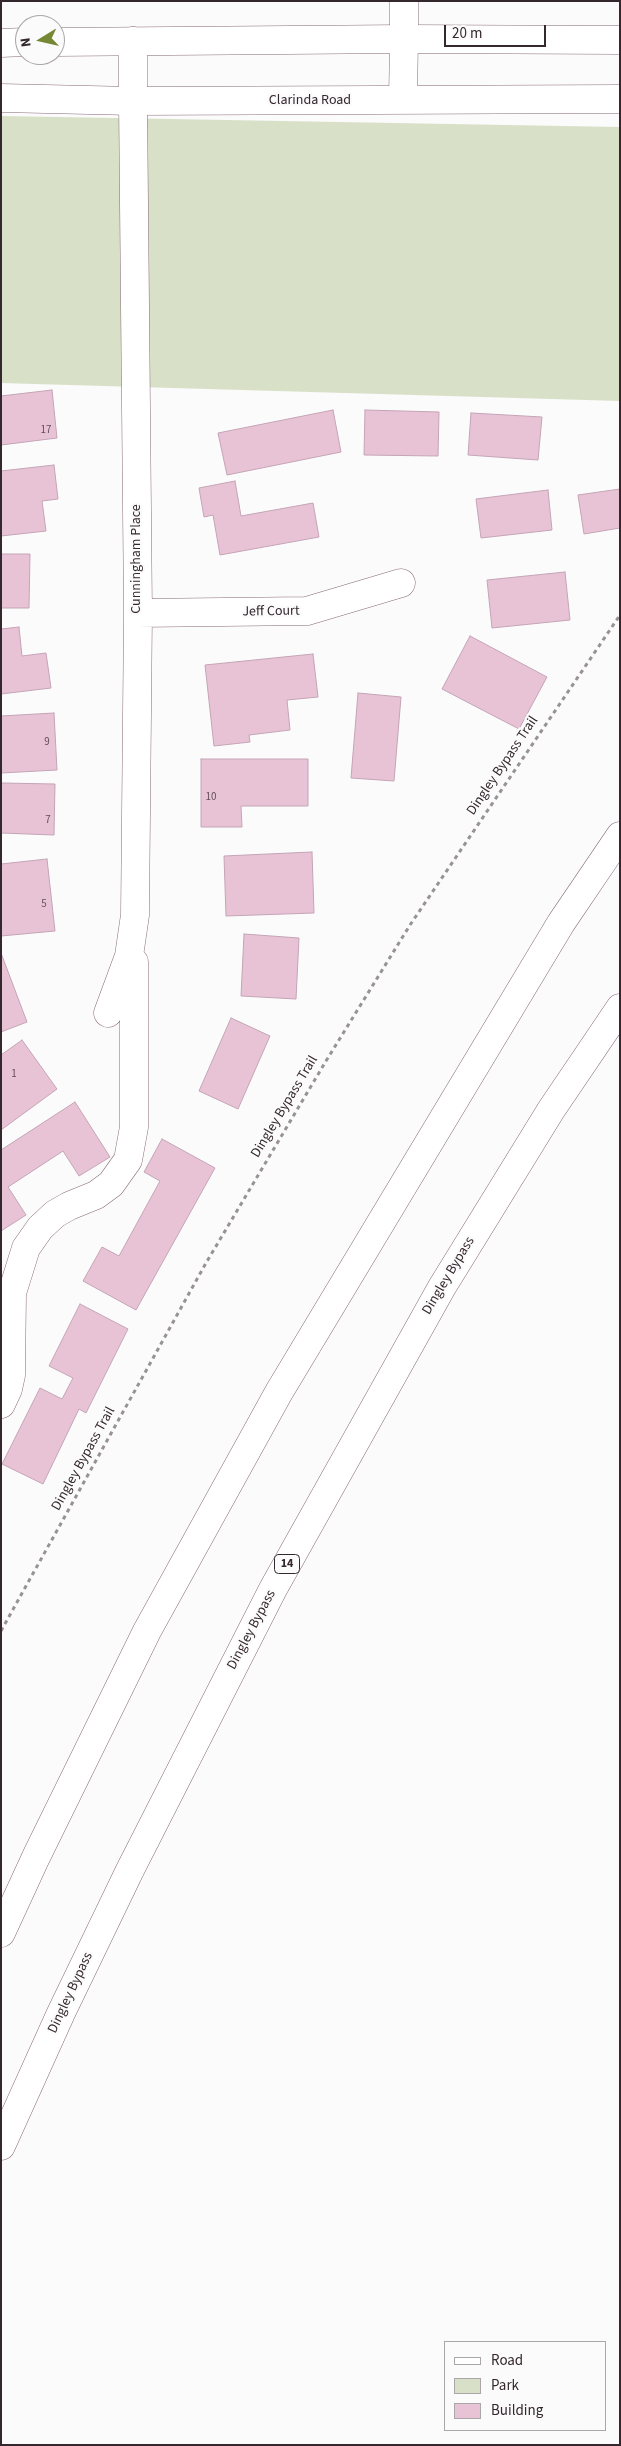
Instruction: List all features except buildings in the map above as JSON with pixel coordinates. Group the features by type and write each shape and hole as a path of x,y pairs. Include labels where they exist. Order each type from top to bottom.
{"main road":[{"path":"403,100 404,1"},
{"path":"65,42 404,39 620,40"},
{"name":"Cunningham Place","path":"108,1013 129,956 134,933 138,613 133,41"},
{"path":"1,43 15,42"},
{"name":"Clarinda Road","path":"1,98 133,101 620,99"},
{"name":"Jeff Court","path":"138,613 307,611 401,583"},
{"path":"1,1933 36,1857 147,1631 279,1392 561,923 620,836"},
{"path":"1,1404 8,1389 11,1375 12,1293 26,1248 40,1228 56,1214 69,1206 96,1195 111,1184 128,1160 134,1126 134,933"},
{"name":"Dingley Bypass","path":"1,2146 61,2013 126,1878 200,1728 278,1580 446,1279 551,1110 620,1008"}],"path":[{"name":"Dingley Bypass Trail","path":"1,1631 206,1263 316,1078 410,925 620,615"}],"green space":[{"path":"1,116 620,127 620,401 1,383"}]}
